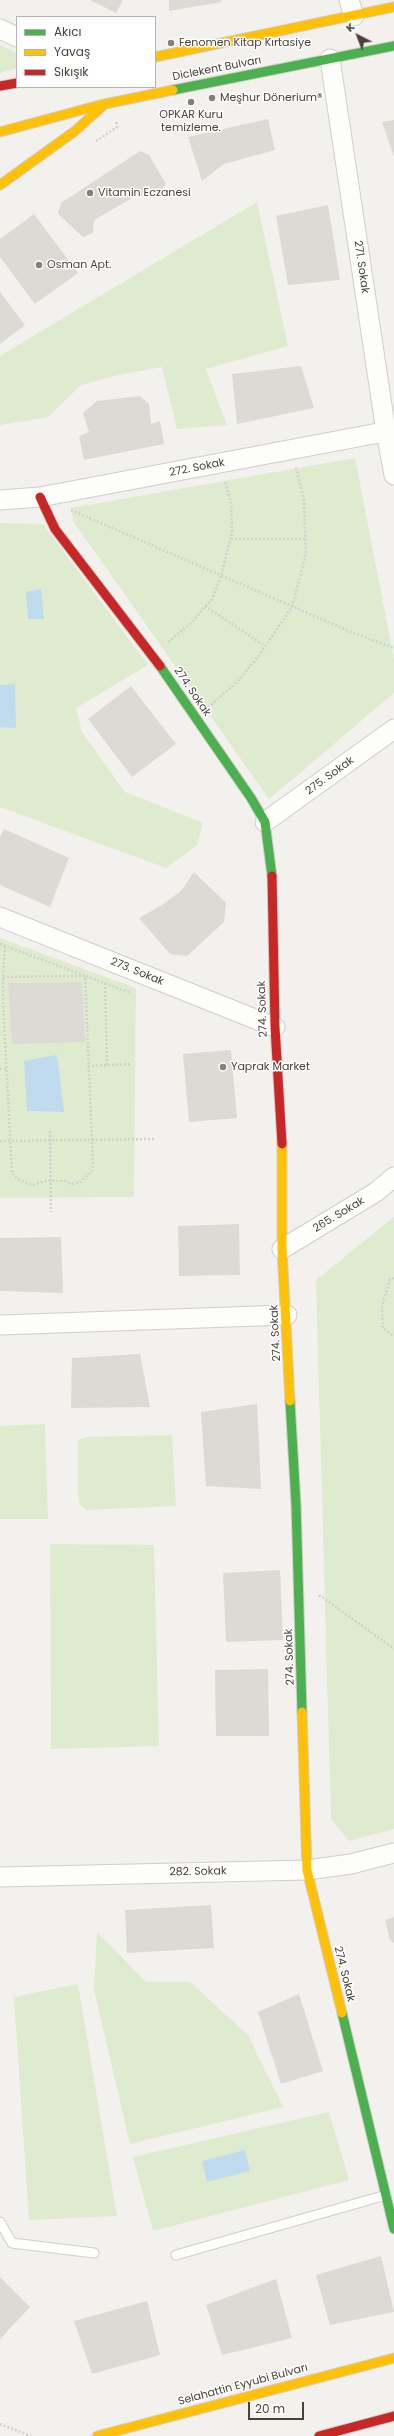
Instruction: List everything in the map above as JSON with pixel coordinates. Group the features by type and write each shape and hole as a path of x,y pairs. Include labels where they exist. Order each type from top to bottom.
{"street":[{"path":"156,57 352,8 394,7"},
{"path":"0,29 16,37"},
{"name":"Diclekent Bulvarı","path":"0,132 105,104 394,46"},
{"name":"271. Sokak","path":"330,59 390,431 394,475"},
{"path":"0,86 16,83"},
{"path":"0,185 75,131 105,104"},
{"name":"272. Sokak","path":"0,500 40,497 390,431"},
{"name":"274. Sokak","path":"40,497 55,529 152,655 251,798 265,822 272,864 275,1027 283,1152 282,1249 287,1315 299,1581 307,1870 394,2229"},
{"name":"275. Sokak","path":"265,822 394,729"},
{"name":"273. Sokak","path":"0,917 275,1027"},
{"name":"265. Sokak","path":"282,1249 376,1192 394,1178"},
{"path":"0,1325 287,1315"},
{"name":"282. Sokak","path":"0,1877 307,1870 351,1864 394,1853"},
{"name":"Selahattin Eyyubi Bulvarı","path":"97,2436 394,2358"},
{"path":"319,2436 394,2416"}],"lane":[{"path":"176,2255 386,2195"},
{"path":"0,2222 12,2243 94,2253"}],"path":[{"path":"195,718 238,681 292,607 306,554 304,500 291,450"},
{"path":"152,655 191,623 212,599 221,576 231,539 231,503 221,463"},
{"path":"67,509 292,607 394,648"},
{"path":"231,539 305,539"},
{"path":"205,606 265,646"},
{"path":"0,944 131,992"},
{"path":"5,945 3,977 4,1014 12,1173 17,1179 32,1185 52,1181 65,1181 72,1184 87,1177 92,1171 93,1165 90,1139 85,976"},
{"path":"3,977 85,976"},
{"path":"105,983 107,1065"},
{"path":"88,1066 130,1064"},
{"path":"0,1069 7,1069"},
{"path":"50,1131 52,1212"},
{"path":"0,1141 154,1139"},
{"path":"394,1278 390,1279 382,1306 383,1328 394,1336"},
{"path":"299,1581 394,1650"},
{"path":"0,2424 31,2436"}],"green space":[{"path":"0,45 16,53 16,68 0,73"},
{"path":"257,202 288,346 206,369 227,425 177,429 162,367 118,375 81,385 48,417 0,425 0,356"},
{"path":"355,458 394,659 394,693 269,799 73,521 71,508"},
{"path":"0,523 43,524 148,665 76,708 82,732 125,792 203,823 197,845 166,868 0,807"},
{"path":"0,938 136,988 134,1197 0,1198"},
{"path":"394,1217 394,1829 349,1841 331,1819 316,1280"},
{"path":"45,1424 48,1519 0,1519 0,1426"},
{"path":"172,1435 176,1506 86,1510 80,1505 78,1490 78,1440 87,1437"},
{"path":"50,1544 154,1545 159,1746 51,1749"},
{"path":"97,1932 146,1982 190,1982 248,2035 283,2107 130,2144 94,1990"},
{"path":"78,1984 117,2216 29,2220 14,1997"},
{"path":"329,2112 349,2180 153,2231 133,2157"}],"water":[{"path":"41,589 44,619 28,619 26,592"},
{"path":"15,684 16,728 0,727 0,685"},
{"path":"57,1055 64,1112 27,1111 24,1061"},
{"path":"245,2150 250,2171 207,2182 202,2161"}],"building":[{"path":"90,0 123,0 116,13"},
{"path":"169,0 221,0 221,2 169,11"},
{"path":"268,119 275,150 224,164 202,181 188,137"},
{"path":"394,120 394,157 382,122"},
{"path":"140,151 149,155 166,184 155,198 136,196 94,220 93,233 83,237 58,214 61,203"},
{"path":"328,205 340,280 288,285 276,216"},
{"name":"Osman Apt.","path":"34,214 78,273 35,304 0,257 0,239"},
{"path":"0,292 25,325 0,344"},
{"path":"301,366 314,408 237,424 232,374"},
{"path":"140,396 149,404 151,424 160,421 164,444 84,460 79,436 89,432 83,413 97,401"},
{"path":"131,686 176,744 132,777 88,719"},
{"path":"4,829 69,858 50,907 0,885 0,837"},
{"path":"194,872 226,903 224,922 187,956 170,954 139,918 162,905 181,891"},
{"path":"82,982 85,1042 12,1044 8,983"},
{"path":"231,1050 237,1118 189,1122 183,1054"},
{"path":"239,1224 240,1275 179,1276 178,1226"},
{"path":"61,1237 63,1293 0,1291 0,1238"},
{"path":"140,1354 150,1407 71,1408 72,1358"},
{"path":"257,1404 261,1489 206,1486 201,1412"},
{"path":"280,1570 283,1640 226,1642 223,1573"},
{"path":"268,1669 269,1736 216,1736 215,1670"},
{"path":"211,1905 214,1948 127,1953 125,1910"},
{"path":"394,1917 394,1943 390,1940 385,1920"},
{"path":"299,1994 323,2071 281,2084 258,2012"},
{"path":"381,2256 394,2312 330,2325 316,2275"},
{"path":"0,2277 30,2307 0,2339"},
{"path":"276,2279 292,2338 222,2355 206,2305"},
{"path":"147,2301 160,2355 92,2374 74,2321"}],"traffic: fast":[{"path":"173,90 394,46"},
{"path":"160,666 251,798 265,822 272,876"},
{"path":"290,1401 296,1504 302,1712"},
{"path":"342,2013 394,2229"}],"traffic: slow":[{"path":"156,57 394,7"},
{"path":"0,132 100,105 173,90"},
{"path":"0,185 75,131 105,104"},
{"path":"282,1144 282,1249 290,1401"},
{"path":"302,1712 307,1870 342,2013"},
{"path":"97,2436 394,2358"}],"traffic: jam":[{"path":"0,86 16,83"},
{"path":"40,497 55,529 160,666"},
{"path":"272,876 275,1027 282,1144"},
{"path":"319,2436 394,2416"}],"place":[{"name":"Fenomen Kitap Kırtasiye","path":"171,43"},
{"name":"Meşhur Dönerium®","path":"212,98"},
{"name":"OPKAR Kuru temizleme.","path":"191,102"},
{"name":"Vitamin Eczanesi","path":"90,193"},
{"name":"Osman Apt.","path":"39,265"},
{"name":"Yaprak Market","path":"223,1067"}]}
